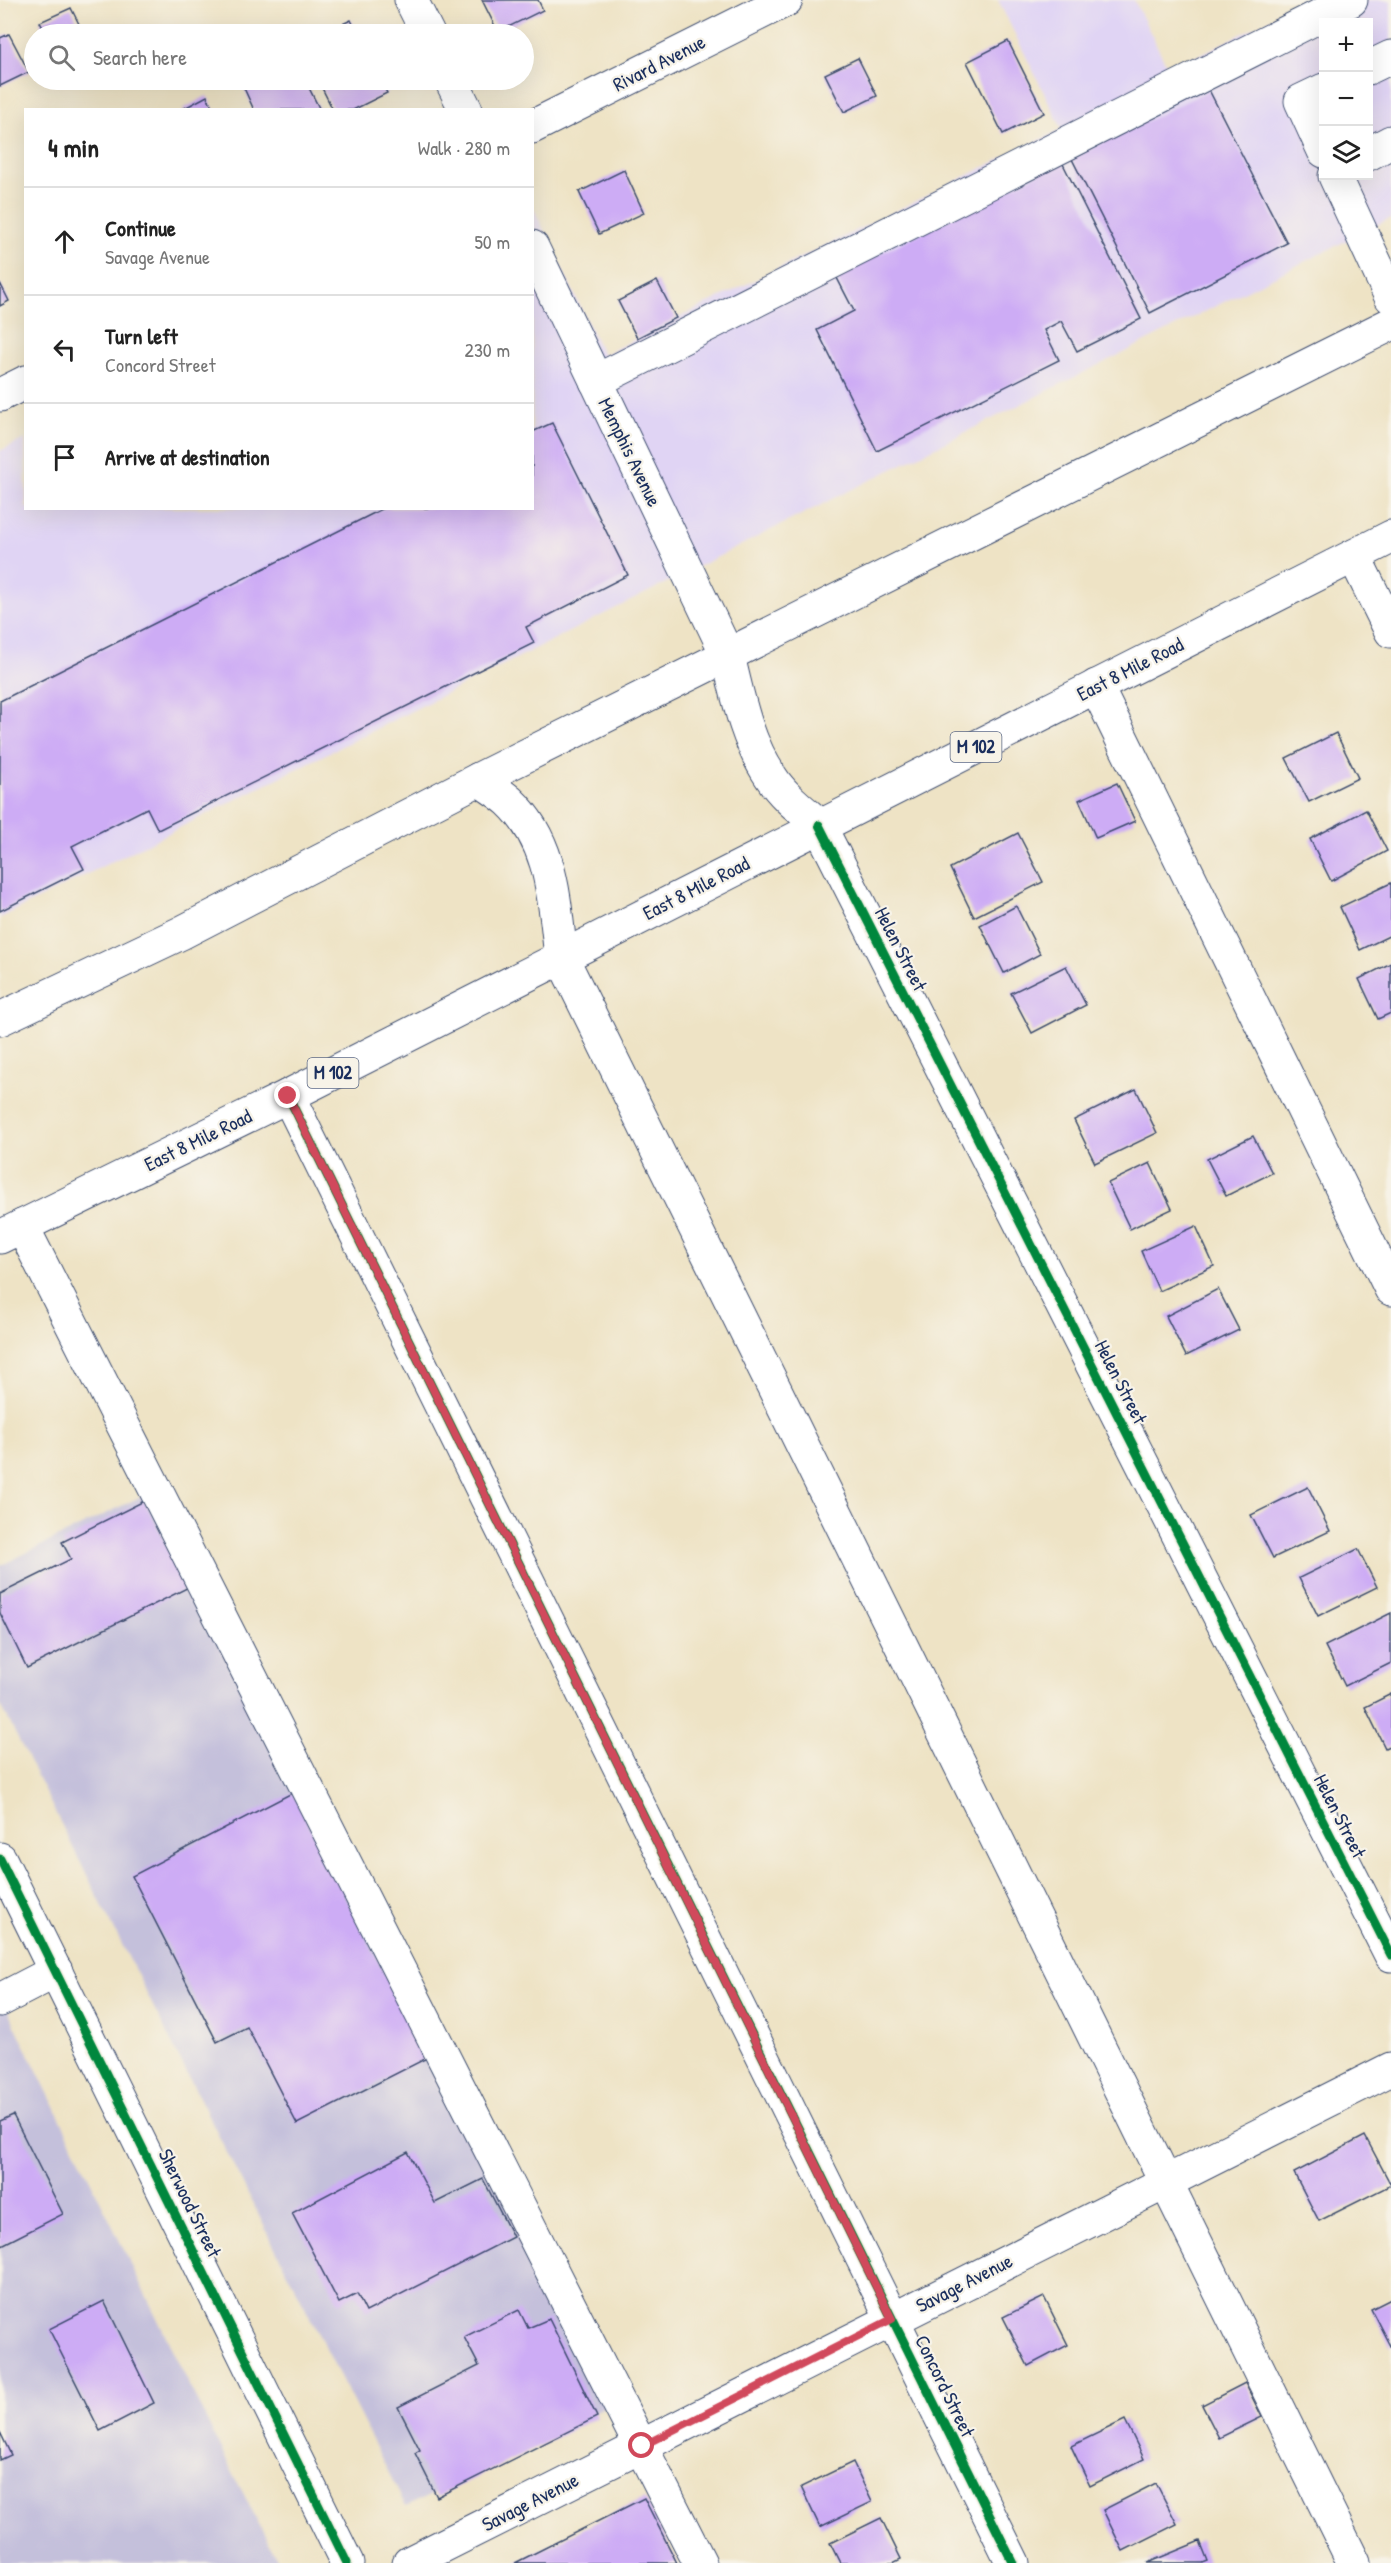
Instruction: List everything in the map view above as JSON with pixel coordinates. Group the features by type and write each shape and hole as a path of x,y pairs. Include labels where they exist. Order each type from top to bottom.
{"main road":[{"path":"411,0 423,24"},
{"name":"Rivard Avenue","path":"534,126 786,0"},
{"path":"596,381 1352,0"},
{"path":"1373,66 1391,57"},
{"path":"456,90 465,108"},
{"path":"1319,92 1300,101 1319,142"},
{"path":"1373,151 1391,142"},
{"path":"1337,180 1391,297"},
{"name":"Memphis Avenue","path":"534,251 728,656 744,718 755,748 771,777 790,799 819,825"},
{"path":"0,1019 181,933 478,779 1391,324"},
{"path":"0,395 24,383"},
{"name":"East 8 Mile Road","path":"11,1232 288,1096 1391,537"},
{"path":"1354,556 1391,631"},
{"path":"1096,686 1391,1289"},
{"path":"478,779 508,800 527,822 541,845 551,877 561,956 1354,2563"},
{"name":"Helen Street","path":"819,825 1391,1955"},
{"name":"Concord Street","path":"288,1096 1013,2563"},
{"path":"11,1232 642,2446 700,2563"},
{"name":"Sherwood Street","path":"0,1859 346,2563"},
{"path":"0,2000 56,1971"},
{"name":"Savage Avenue","path":"409,2563 1391,2069"}],"shaded area":[{"path":"998,0 1134,0 1169,70 1310,0 1391,0 1391,218 0,918 0,451 24,439 24,510 534,510 534,209 603,355 1062,129"},
{"path":"148,1493 608,2405 406,2507 0,1703 0,1566"},
{"path":"0,1994 220,2448 279,2563 0,2563"}],"building":[{"path":"482,0 538,0 543,10 514,24 494,24"},
{"path":"71,8 79,24 41,24 40,22"},
{"path":"9,34 24,62 24,74 0,86 0,38"},
{"path":"1008,41 1044,113 1003,134 967,62"},
{"path":"858,58 877,96 844,112 825,74"},
{"path":"245,90 310,90 319,108 253,108"},
{"path":"323,90 385,90 387,93 357,108 332,108"},
{"path":"1209,90 1287,243 1150,313 1072,159"},
{"path":"207,96 213,108 185,108"},
{"path":"1062,162 1141,319 1077,351 1061,321 1044,330 1059,360 877,451 817,330 854,311 836,276"},
{"path":"624,170 644,213 599,234 579,192"},
{"path":"657,281 676,318 637,338 618,301"},
{"path":"0,283 9,301 0,306"},
{"path":"552,423 628,575 526,627 534,643 158,830 147,808 72,846 84,869 0,911 0,701 380,510 534,510 534,431"},
{"path":"1336,733 1358,778 1309,802 1286,758"},
{"path":"1117,783 1135,821 1096,838 1079,800"},
{"path":"1366,810 1387,851 1331,881 1310,839"},
{"path":"1018,833 1043,882 974,917 950,868"},
{"path":"1391,883 1391,935 1360,950 1340,907"},
{"path":"1016,906 1040,954 1004,973 980,925"},
{"path":"1391,963 1391,1013 1378,1019 1359,979"},
{"path":"1066,966 1086,1005 1032,1033 1011,993"},
{"path":"1136,1089 1157,1133 1095,1163 1074,1120"},
{"path":"1253,1136 1272,1173 1226,1196 1207,1159"},
{"path":"1150,1163 1172,1209 1130,1229 1108,1183"},
{"path":"1196,1226 1214,1266 1159,1291 1141,1251"},
{"path":"1218,1289 1239,1330 1186,1356 1166,1316"},
{"path":"1308,1487 1330,1531 1273,1558 1251,1515"},
{"path":"144,1501 187,1588 27,1668 0,1613 0,1594 71,1559 62,1542"},
{"path":"1358,1549 1377,1587 1318,1616 1299,1578"},
{"path":"1391,1613 1391,1663 1345,1686 1325,1646"},
{"path":"1391,1694 1391,1745 1385,1748 1365,1707"},
{"path":"292,1793 427,2058 297,2124 247,2027 217,2042 132,1876"},
{"path":"13,2115 63,2214 0,2246 0,2121"},
{"path":"1365,2136 1391,2185 1319,2221 1294,2173"},
{"path":"408,2152 435,2203 483,2179 513,2237 366,2312 357,2294 339,2303 292,2213"},
{"path":"1044,2297 1068,2345 1028,2366 1003,2317"},
{"path":"1391,2299 1391,2348 1371,2309"},
{"path":"104,2301 154,2403 100,2431 49,2329"},
{"path":"519,2310 528,2328 549,2319 597,2417 437,2497 415,2453 420,2450 398,2407 479,2366 464,2337"},
{"path":"1245,2383 1262,2417 1219,2438 1202,2405"},
{"path":"1125,2420 1144,2459 1090,2486 1071,2446"},
{"path":"0,2432 11,2455 0,2460"},
{"path":"853,2462 872,2502 820,2527 801,2487"},
{"path":"1156,2483 1177,2524 1123,2551 1103,2510"},
{"path":"644,2498 677,2563 515,2563"},
{"path":"881,2518 901,2559 893,2563 840,2563 830,2543"},
{"path":"1200,2541 1208,2561 1203,2563 1147,2563"}],"cycle path":[{"path":"819,825 1391,1955"},
{"path":"288,1096 1013,2563"},
{"path":"0,1859 347,2563"}],"route":[{"path":"288,1096 892,2319 642,2446"}]}
